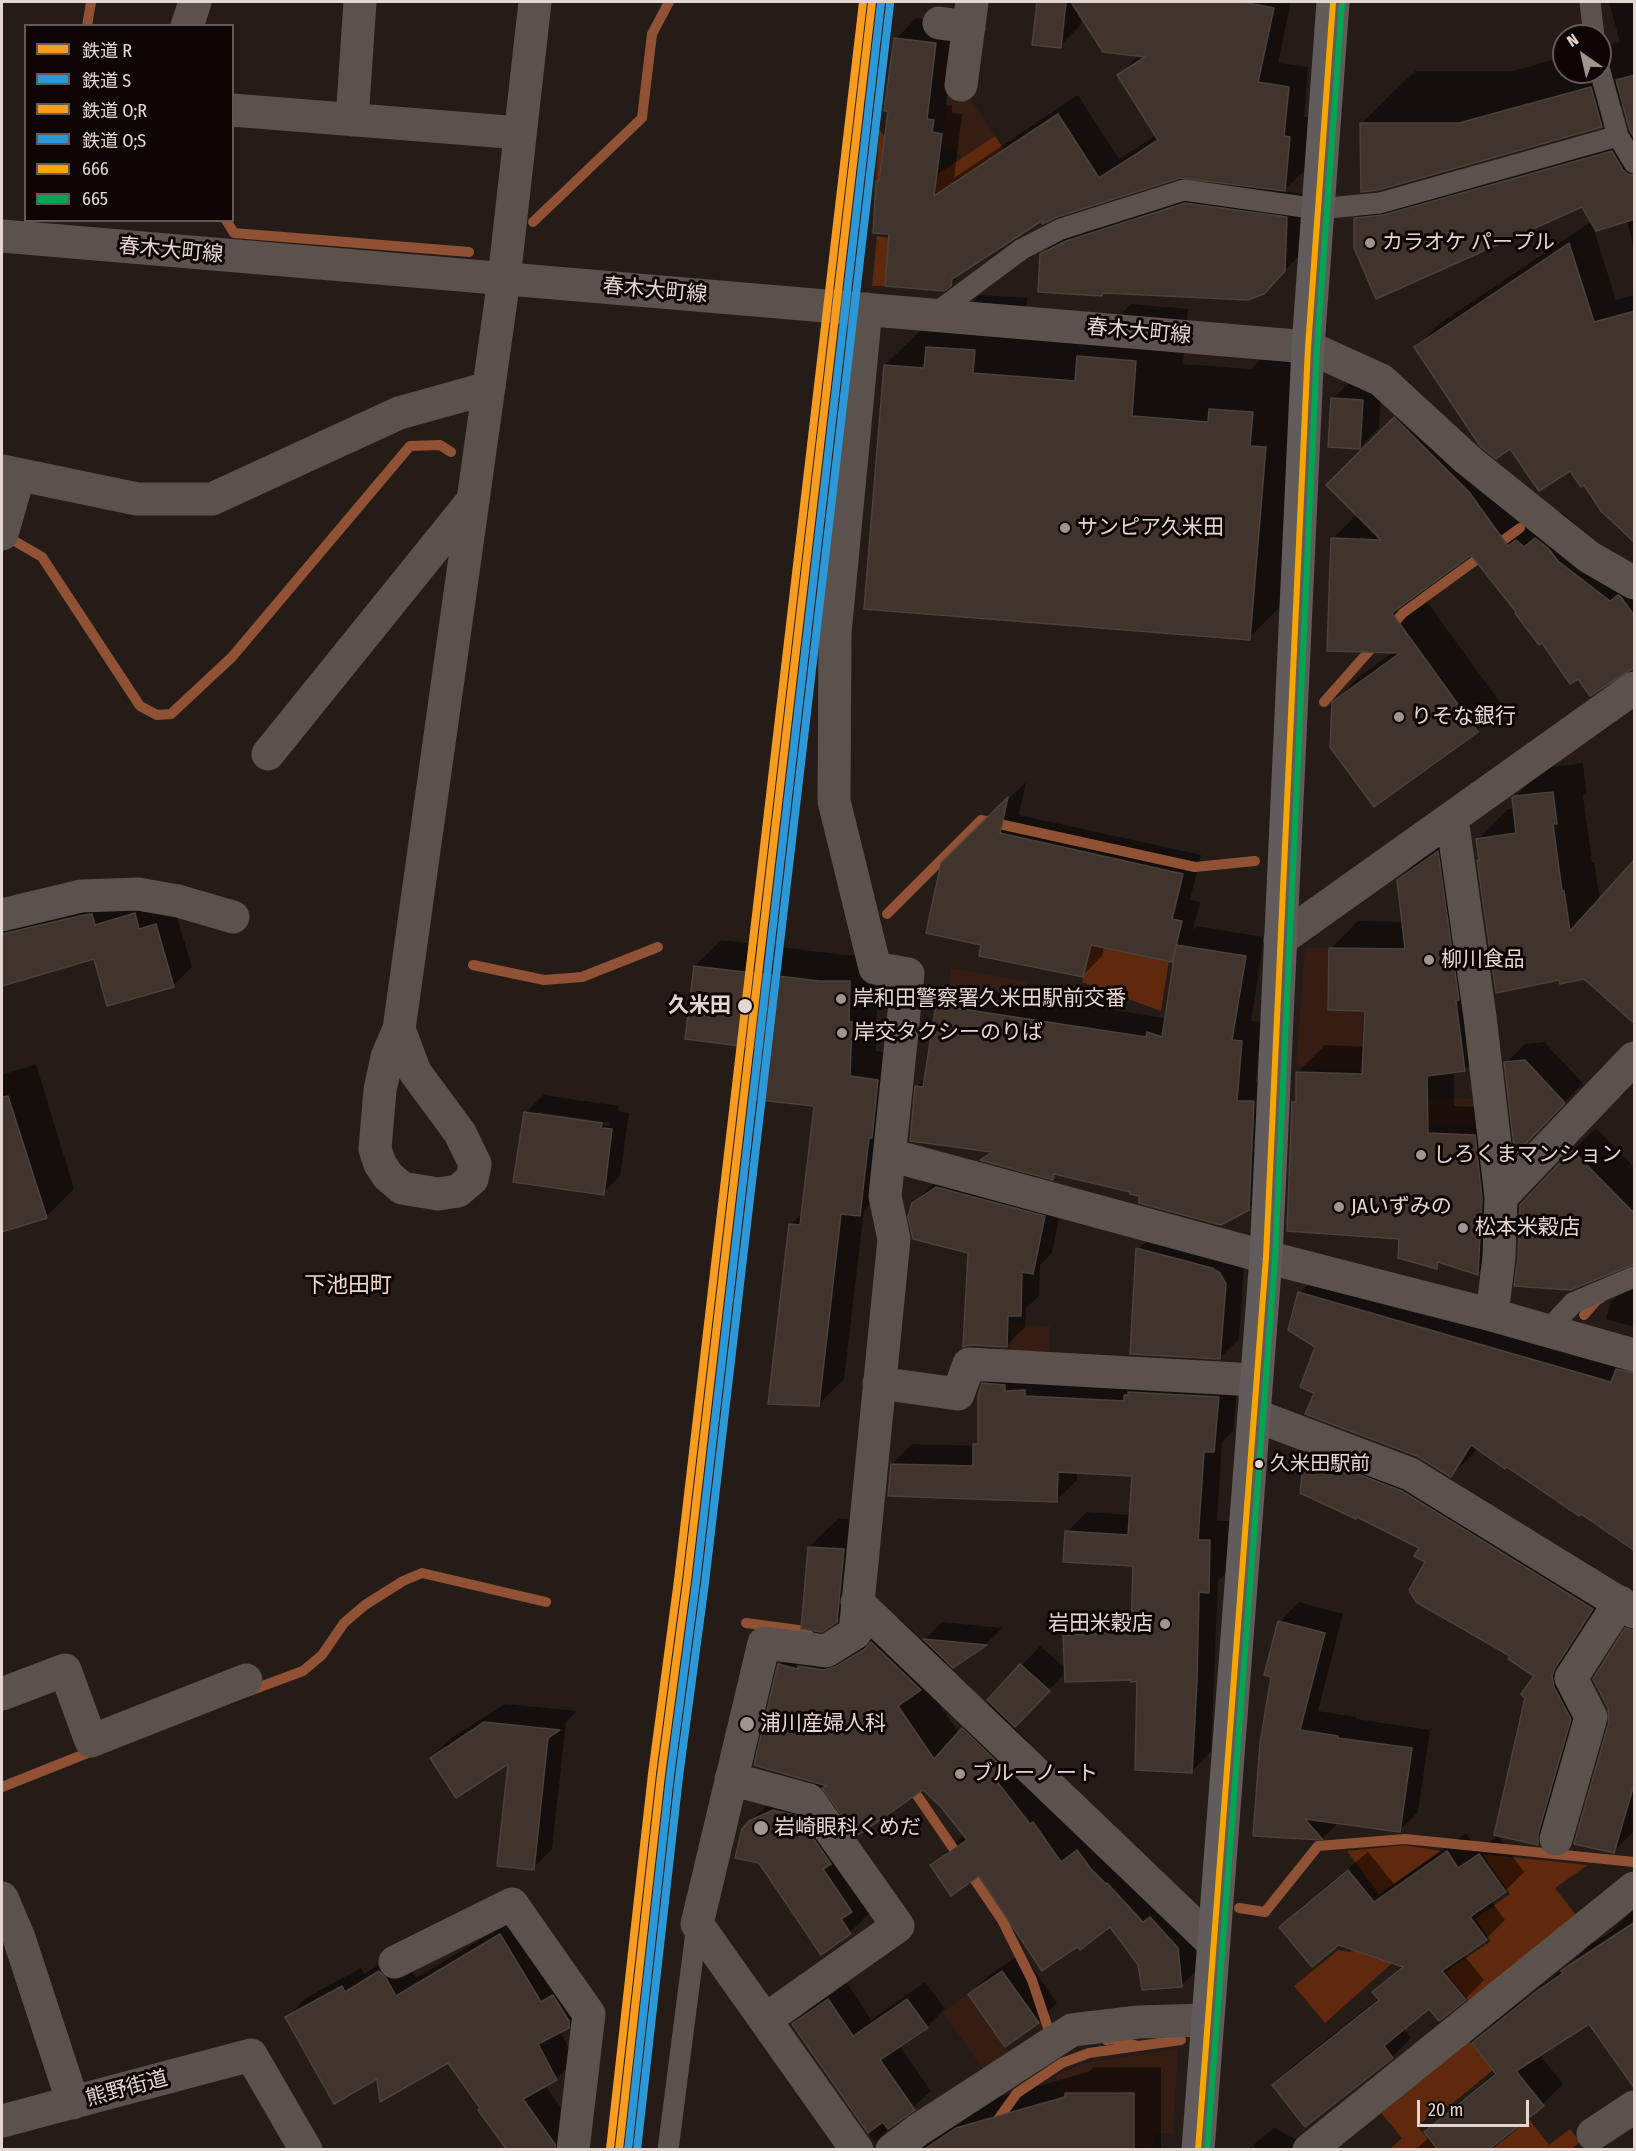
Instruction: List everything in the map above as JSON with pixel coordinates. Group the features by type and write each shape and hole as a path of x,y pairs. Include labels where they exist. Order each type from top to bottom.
{"main road":[{"path":"1198,2150 1266,1257 1308,346 1333,2"}],"street":[{"path":"188,24 195,2"},
{"path":"352,120 360,2"},
{"path":"399,1029 415,1072 460,1133 475,1164 472,1179 458,1191 438,1194 402,1188 388,1176 380,1164 375,1149 380,1090 387,1057 399,1029 489,387 504,279 535,2"},
{"path":"960,17 961,85"},
{"path":"234,110 520,133"},
{"name":"春木大町線","path":"2,236 1308,346"},
{"path":"857,2150 697,1923 764,1643 826,1651 855,1633 894,1239 885,1196 908,974 875,968 834,801 835,633 866,309"},
{"path":"1308,346 1381,380 1468,460 1589,556 1635,583"},
{"path":"2,534 10,473 137,499 212,499 399,413 489,387"},
{"path":"268,754 473,500"},
{"path":"1280,940 1635,687"},
{"path":"1452,818 1480,1017 1501,1197 1499,1257 1491,1315"},
{"path":"2,915 81,896 138,894 178,901 233,917"},
{"path":"1501,1197 1635,1058"},
{"path":"378,1111 392,1098 416,1092 433,1096"},
{"path":"890,1155 1635,1354"},
{"path":"879,1383 958,1394 969,1364 1256,1380"},
{"path":"1254,1415 1410,1474 1627,1607 1571,1678 1591,1717 1556,1839"},
{"path":"857,1602 1213,1943"},
{"path":"2,1694 65,1670 91,1741 246,1680"},
{"path":"731,1779 809,1800 898,1926 765,2020"},
{"path":"1318,2147 1635,1888"},
{"name":"熊野街道","path":"2,1898 19,1938 74,2103 251,2055 306,2150"},
{"path":"395,1962 513,1904 589,2014 573,2150"},
{"path":"892,2150 918,2130 1072,2030 1138,2022 1207,2020"},
{"path":"2,2121 74,2103"},
{"path":"1593,2134 1635,2107"}],"lane":[{"path":"1590,2 1593,24"},
{"path":"1604,84 1618,136 1635,163"},
{"path":"933,315 1022,249 1061,229 1184,190 1318,209 1380,203 1618,136"},
{"path":"1548,1330 1573,1303 1635,1277"},
{"path":"668,2150 697,1923"}],"shaded area":[{"path":"948,91 971,93 971,100 995,136 962,158 954,148 942,147"},
{"path":"879,129 917,183 876,181"},
{"path":"995,136 1034,194 933,197 924,183"},
{"path":"877,236 889,238 885,286 872,286"},
{"path":"1172,941 1161,1011 1082,982 1091,944 1163,960"},
{"path":"1305,948 1329,948 1328,1010 1363,1011 1360,1070 1296,1066"},
{"path":"951,968 1027,982 1021,1016 946,1004"},
{"path":"1427,1098 1472,1099 1474,1125 1428,1124"},
{"path":"1011,1325 1050,1326 1049,1356 1010,1354"},
{"path":"1405,1845 1441,1851 1379,1894 1347,1851"},
{"path":"1482,1854 1588,1865 1555,1888 1579,1919 1473,2006 1445,1972 1491,1941 1475,1919 1510,1894"},
{"path":"1417,1941 1325,2023 1294,1986 1338,1950 1350,1952 1363,1945"},
{"path":"968,1994 1013,2058 987,2075 943,2012"},
{"path":"1467,2038 1493,2070 1448,2107 1445,2104 1417,2126 1436,2149 1417,2147 1390,2149 1402,2138 1378,2109"},
{"path":"1178,2049 1173,2133 1154,2133 1153,2147 1136,2146 1136,2092 1057,2093 1057,2075 1085,2063"},
{"path":"1529,2119 1549,2145 1570,2129 1580,2142 1571,2149 1491,2150"}],"building":[{"path":"1037,2 1066,2 1061,48 1032,45"},
{"path":"1071,2 1243,2 1274,8 1258,82 1289,87 1284,136 1290,137 1285,191 1180,178 1057,217 1042,224 1043,220 952,279 951,286 944,291 885,286 889,234 873,233 876,181 879,181 888,111 884,111 894,38 936,43 927,119 934,120 932,132 942,134 934,196 1058,114 1099,178 1158,140 1117,75 1145,57 1103,52"},
{"path":"1635,75 1635,139 1630,131 1616,80"},
{"path":"1591,87 1602,127 1378,190 1361,192 1360,123 1459,123"},
{"path":"1612,151 1623,170 1635,176 1635,219 1596,231 1582,207 1376,299 1354,248 1354,218 1383,215"},
{"path":"1185,203 1287,217 1285,271 1264,294 1248,300 1038,292 1040,254 1066,241"},
{"path":"1569,243 1594,322 1635,311 1635,543 1601,511 1584,485 1581,487 1570,471 1539,491 1510,449 1496,459 1480,446 1414,347"},
{"name":"サンピア久米田","path":"926,347 975,350 973,373 1075,381 1077,356 1136,361 1132,416 1208,422 1209,409 1253,412 1250,446 1266,447 1250,640 864,609 884,365 924,368"},
{"path":"1331,398 1363,400 1360,449 1328,447"},
{"path":"1394,417 1469,492 1508,546 1516,540 1524,547 1535,538 1548,548 1558,561 1610,601 1618,595 1621,597 1635,617 1635,667 1590,696 1578,679 1570,684 1542,643 1539,645 1471,555 1392,613 1478,732 1374,807 1330,747 1332,702 1400,653 1327,651 1331,538 1381,540 1326,485"},
{"path":"1553,792 1557,824 1553,824 1570,931 1635,859 1635,1024 1584,979 1560,984 1559,980 1496,993 1476,839 1516,833 1512,798 1514,796"},
{"path":"1008,797 1000,833 1183,874 1172,919 1182,921 1172,962 1091,945 1083,977 979,956 981,945 926,933 941,863"},
{"path":"1438,851 1459,1000 1456,1001 1465,1071 1427,1076 1428,1133 1475,1135 1482,1198 1478,1275 1438,1262 1437,1269 1398,1258 1399,1239 1287,1231 1292,1102 1296,1102 1296,1072 1362,1074 1365,1011 1328,1010 1329,948 1405,949 1397,880"},
{"path":"135,913 139,929 156,924 174,987 107,1006 94,959 2,986 2,934 84,915 92,914 95,925"},
{"path":"1176,945 1246,956 1232,1040 1242,1041 1237,1101 1254,1101 1249,1210 1221,1225 1139,1203 1139,1196 1130,1194 1130,1192 1054,1174 1053,1180 980,1160 992,1152 910,1141 915,1086 923,1087 936,1005 1146,1037 1147,1032 1162,1037"},
{"path":"694,966 819,981 850,981 849,1022 852,1022 850,1076 878,1080 860,1216 841,1214 819,1406 768,1404 789,1224 800,1225 814,1106 750,1099 756,1048 685,1039"},
{"path":"1525,1060 1565,1103 1515,1155 1504,1062"},
{"path":"8,1096 47,1218 2,1232 2,1097"},
{"path":"524,1112 602,1123 601,1128 612,1129 604,1195 513,1182"},
{"path":"1572,1150 1635,1214 1635,1264 1570,1290 1514,1286 1518,1258 1520,1205"},
{"path":"936,1187 1045,1216 1033,1274 1022,1272 1021,1316 1008,1316 1007,1347 970,1345 963,1347 968,1253 913,1239 908,1217 912,1203"},
{"path":"1136,1248 1212,1268 1220,1273 1226,1284 1220,1359 1130,1354"},
{"path":"1298,1292 1611,1382 1616,1369 1635,1373 1635,1551 1471,1445 1451,1477 1417,1456 1305,1414 1314,1393 1300,1387 1315,1347 1288,1330"},
{"path":"982,1383 1005,1385 1005,1391 1025,1390 1025,1396 1124,1401 1124,1395 1128,1395 1128,1392 1219,1397 1214,1452 1204,1452 1198,1540 1210,1540 1209,1593 1199,1592 1192,1773 1135,1770 1137,1681 1065,1682 1063,1635 1131,1632 1133,1566 1063,1562 1065,1531 1128,1535 1132,1476 1058,1472 1057,1502 888,1496 891,1464 973,1466 973,1444 978,1444 978,1395"},
{"path":"1308,1455 1402,1491 1593,1609 1552,1676 1554,1687 1571,1719 1538,1834 1538,1845 1494,1835 1525,1698 1521,1694 1534,1676 1508,1659 1510,1656 1416,1602 1409,1590 1425,1562 1414,1556 1419,1548 1357,1517 1356,1519 1300,1493 1303,1467"},
{"path":"808,1547 844,1549 837,1622 822,1632 801,1629"},
{"path":"1278,1621 1325,1633 1300,1730 1338,1736 1338,1738 1412,1748 1400,1832 1305,1819 1323,1840 1253,1836 1260,1743 1271,1677 1264,1675"},
{"path":"1625,1628 1635,1631 1635,1781 1614,1853 1574,1844 1609,1722 1608,1708 1593,1679"},
{"path":"923,1639 987,1645 953,1668"},
{"path":"871,1642 921,1690 898,1706 934,1759 962,1728 1004,1769 995,1779 1030,1824 1033,1822 1061,1862 1077,1850 1091,1869 1143,1922 1150,1917 1178,1948 1182,1987 1142,1990 1138,1965 1110,1927 1080,1950 1077,1947 1042,1971 979,1876 951,1896 930,1865 967,1840 941,1807 923,1790 857,1836 822,1788 827,1786 754,1765 778,1664 798,1669 798,1666 824,1670 835,1667 865,1649"},
{"path":"1020,1664 1050,1691 1015,1727 987,1700"},
{"path":"484,1722 560,1730 548,1738 534,1870 497,1866 508,1764 456,1798 430,1758"},
{"path":"773,1810 798,1816 831,1864 823,1869 852,1912 841,1919 851,1934 821,1955 759,1863 735,1858 742,1829 749,1821"},
{"path":"1447,1851 1458,1868 1479,1854 1506,1892 1470,1917 1487,1940 1442,1971 1466,2000 1439,2021 1429,2009 1384,2046 1393,2058 1305,2127 1272,2085 1379,2000 1372,1992 1403,1967 1339,1945 1312,1967 1279,1927 1348,1870 1374,1902"},
{"path":"1635,1922 1635,2089 1589,2024 1516,2071 1544,2106 1488,2150 1438,2150 1424,2132 1496,2074 1472,2043 1563,1973 1561,1971"},
{"path":"500,1934 541,2002 553,1995 569,2021 569,2028 538,2044 557,2080 523,2099 555,2144 555,2150 507,2150 448,2063 380,2102 377,2079 334,2104 285,2017 342,1986 345,1992 379,1971 386,1978 396,1996"},
{"path":"1002,1971 1039,2023 1005,2047 968,1994"},
{"path":"828,1999 853,2036 907,1999 928,2028 880,2060 915,2110 888,2129 883,2122 868,2133 792,2024"},
{"path":"1065,2093 1134,2093 1134,2150 923,2150 956,2128 1065,2097"}],"waterway":[{"path":"87,24 91,2"},
{"path":"533,222 642,118 652,34 669,2"},
{"path":"227,222 234,233 469,252"},
{"path":"13,532 11,539 42,557 140,706 157,715 171,714 232,657 410,446 440,445 451,452"},
{"path":"1387,631 1403,613 1520,528"},
{"path":"1324,702 1377,642"},
{"path":"887,914 981,820 1195,867 1255,861"},
{"path":"473,965 544,980 582,977 658,947"},
{"path":"1584,1315 1601,1298"},
{"path":"249,1691 303,1671 322,1655 344,1623 365,1605 403,1581 422,1573 546,1602"},
{"path":"746,1623 806,1631 814,1643"},
{"path":"2,1787 95,1750"},
{"path":"908,1782 1002,1920 1032,1980 1052,2040"},
{"path":"1239,1908 1265,1912 1318,1846 1405,1839 1634,1862"},
{"path":"1106,2040 1113,2039 1138,2046"},
{"path":"994,2125 1017,2093 1062,2063 1089,2053 1181,2040"}],"rail line":[{"name":"O;R","path":"610,2149 652,1774 678,1580 863,2"},
{"name":"R","path":"619,2150 661,1775 687,1581 872,2"},
{"name":"S","path":"628,2150 670,1776 696,1582 881,3"},
{"name":"O;S","path":"637,2150 679,1777 705,1583 890,4"}],"transit line":[{"name":"666","path":"1198,2150 1266,1257 1308,347 1333,2"},
{"name":"665","path":"1207,2150 1275,1258 1317,348 1342,3"}],"place":[{"name":"カラオケ パープル","path":"1370,243"},
{"name":"サンピア久米田","path":"1065,528"},
{"name":"りそな銀行","path":"1399,717"},
{"name":"柳川食品","path":"1429,960"},
{"name":"岸和田警察署久米田駅前交番","path":"841,999"},
{"name":"久米田","path":"745,1006"},
{"name":"岸交タクシーのりば","path":"842,1033"},
{"name":"しろくまマンション","path":"1421,1155"},
{"name":"JAいずみの","path":"1339,1207"},
{"name":"松本米穀店","path":"1463,1228"},
{"name":"久米田駅前","path":"1259,1464"},
{"name":"岩田米穀店","path":"1165,1624"},
{"name":"浦川産婦人科","path":"747,1724"},
{"name":"ブルーノート","path":"960,1774"},
{"name":"岩崎眼科くめだ","path":"761,1828"}],"district":[{"name":"下池田町","path":"348,1286"}]}
